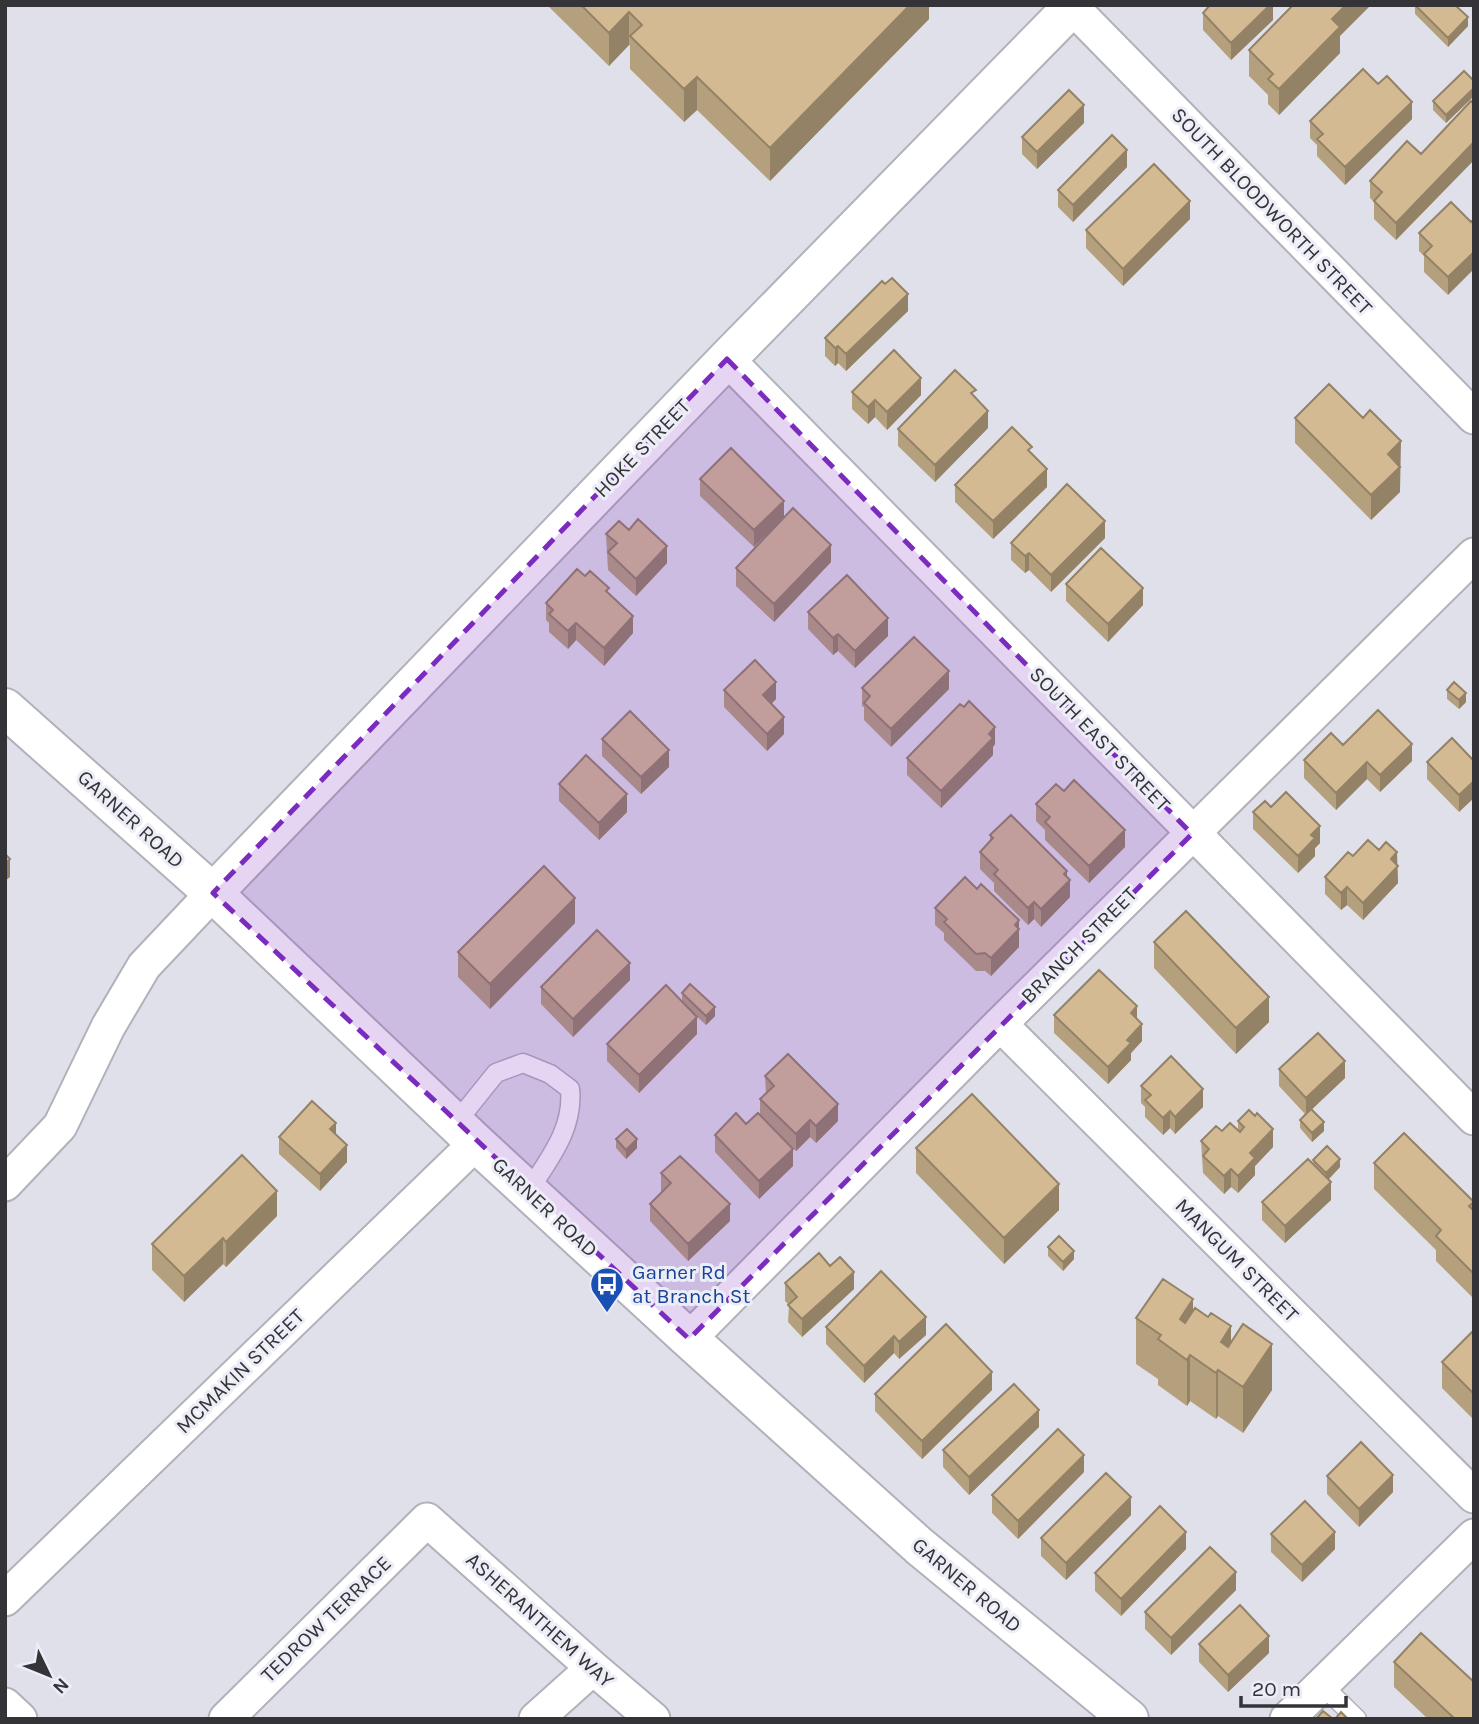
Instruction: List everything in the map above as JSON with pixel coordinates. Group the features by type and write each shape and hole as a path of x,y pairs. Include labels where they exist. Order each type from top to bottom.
{"main road":[{"name":"HOKE STREET","path":"213,893 727,359 1072,6"},
{"name":"GARNER ROAD","path":"5,708 213,893 528,1192 919,1546 1129,1719"}],"street":[{"name":"SOUTH BLOODWORTH STREET","path":"1072,6 1474,417"},
{"name":"SOUTH EAST STREET","path":"727,359 1474,1118"},
{"name":"BRANCH STREET","path":"689,1339 1000,1024 1474,555"},
{"path":"5,1184 60,1126 108,1027 144,966 213,893"},
{"name":"MANGUM STREET","path":"1000,1024 1474,1496"},
{"name":"MCMAKIN STREET","path":"5,1599 466,1133"},
{"name":"ASHERANTHEM WAY","path":"427,1520 653,1719"},
{"name":"TEDROW TERRACE","path":"226,1719 427,1520"},
{"path":"1287,1719 1474,1536"},
{"path":"537,1719 593,1668"},
{"path":"5,1705 20,1719"}],"lane":[{"path":"466,1133 496,1073 523,1063 550,1074 569,1089 572,1109 560,1140 528,1192"},
{"path":"1322,1685 1357,1719"}],"highlighted area":[{"path":"727,359 1192,834 689,1339 213,893"}],"building":[{"path":"581,5 910,5 770,148 697,77 684,89 630,36 642,25 629,12 609,33"},
{"path":"1210,5 1270,5 1231,43 1203,13"},
{"path":"1293,5 1346,5 1332,19 1340,27 1279,89 1268,79 1273,74 1249,50"},
{"path":"1415,5 1455,5 1468,17 1448,38"},
{"path":"1363,69 1378,84 1387,76 1412,102 1345,167 1317,139 1323,134 1310,121"},
{"path":"1464,71 1474,81 1474,88 1446,115 1433,101"},
{"path":"1069,90 1084,105 1037,152 1022,137"},
{"path":"1471,101 1474,104 1474,142 1396,223 1374,201 1382,192 1370,181 1407,141 1421,154"},
{"path":"1112,135 1127,150 1073,205 1058,190"},
{"path":"1154,164 1190,201 1123,269 1086,230"},
{"path":"1451,202 1471,222 1474,219 1474,252 1448,277 1424,254 1432,246 1419,233"},
{"path":"892,278 908,294 846,354 838,346 835,348 825,338 882,281 885,284"},
{"path":"894,350 921,378 887,412 875,400 868,407 852,392"},
{"path":"955,370 976,390 971,393 988,411 935,465 898,429"},
{"path":"1329,384 1363,418 1370,410 1401,441 1388,454 1400,467 1371,495 1295,418"},
{"path":"1012,427 1032,447 1028,450 1047,469 993,521 955,485"},
{"path":"731,448 784,501 754,530 700,479"},
{"path":"1067,484 1105,521 1051,575 1029,553 1025,556 1011,543"},
{"path":"793,508 831,545 774,604 736,568"},
{"path":"638,519 667,546 636,579 608,552 617,543 606,534 619,521 629,530"},
{"path":"1101,548 1143,588 1108,624 1066,584"},
{"path":"577,569 585,576 590,571 609,588 606,591 633,616 604,648 576,623 568,631 549,614 553,610 546,603"},
{"path":"847,575 888,618 855,651 838,634 833,638 808,612"},
{"path":"914,637 949,671 891,729 864,703 870,696 862,688"},
{"path":"755,660 776,682 763,695 784,717 767,734 724,690"},
{"path":"1454,682 1466,693 1459,700 1447,690"},
{"path":"969,701 995,727 989,734 993,738 941,791 907,758 960,704 964,707"},
{"path":"1378,710 1412,744 1380,775 1367,762 1336,793 1304,760 1331,733 1343,745"},
{"path":"630,711 669,750 641,777 602,739"},
{"path":"1452,738 1474,761 1474,781 1459,795 1427,762"},
{"path":"586,755 627,794 599,823 559,784"},
{"path":"1074,780 1125,830 1089,866 1045,822 1050,817 1036,804 1056,784 1064,791"},
{"path":"1286,792 1320,826 1311,835 1315,838 1298,856 1253,812 1265,801 1271,807"},
{"path":"1011,815 1067,871 1064,874 1070,880 1041,909 1034,902 1028,908 994,874 998,870 980,852 993,838 990,835"},
{"path":"1368,840 1379,850 1386,842 1397,852 1391,859 1398,866 1363,903 1347,887 1341,893 1325,877 1348,852 1353,856"},
{"path":"544,866 575,898 490,984 458,952"},
{"path":"965,877 977,889 981,884 1019,920 1015,925 1019,929 991,958 985,953 976,954 944,922 947,919 935,908"},
{"path":"1186,911 1269,997 1236,1028 1154,942"},
{"path":"597,930 630,963 573,1019 541,987"},
{"path":"1099,970 1137,1006 1131,1013 1142,1024 1127,1040 1131,1043 1108,1067 1054,1015"},
{"path":"690,984 715,1007 706,1016 682,993"},
{"path":"666,985 697,1017 639,1075 607,1044"},
{"path":"1318,1033 1345,1061 1306,1098 1279,1069"},
{"path":"788,1054 838,1104 816,1126 810,1120 796,1134 760,1099 774,1086 765,1076"},
{"path":"1171,1056 1203,1089 1175,1117 1170,1111 1163,1118 1145,1100 1151,1095 1141,1086"},
{"path":"972,1094 1059,1184 1004,1238 916,1148"},
{"path":"312,1101 336,1123 330,1129 347,1145 320,1174 279,1137"},
{"path":"1311,1109 1324,1122 1312,1133 1300,1120"},
{"path":"1249,1110 1255,1116 1257,1113 1273,1129 1250,1153 1255,1158 1238,1176 1231,1169 1224,1176 1203,1156 1209,1149 1201,1141 1216,1126 1222,1131 1230,1123 1240,1132 1244,1127 1238,1121"},
{"path":"736,1113 746,1124 758,1113 793,1149 759,1181 715,1135"},
{"path":"627,1129 637,1139 626,1150 616,1139"},
{"path":"1404,1133 1474,1202 1469,1206 1474,1211 1474,1274 1436,1236 1441,1230 1374,1163"},
{"path":"1327,1146 1340,1159 1326,1173 1313,1160"},
{"path":"242,1155 277,1191 226,1242 223,1238 184,1276 152,1244"},
{"path":"680,1156 730,1204 688,1244 650,1204 671,1183 661,1173"},
{"path":"1308,1159 1331,1182 1285,1226 1262,1202"},
{"path":"1059,1236 1074,1251 1063,1262 1048,1247"},
{"path":"819,1253 830,1266 840,1257 854,1272 802,1319 788,1305 797,1297 785,1283"},
{"path":"881,1271 926,1317 899,1342 894,1336 864,1366 826,1327"},
{"path":"1163,1279 1193,1299 1180,1319 1185,1323 1195,1308 1208,1317 1211,1313 1231,1326 1221,1342 1228,1347 1243,1324 1272,1344 1243,1387 1190,1355 1187,1360 1158,1339 1161,1335 1136,1318"},
{"path":"946,1324 992,1372 922,1441 875,1394"},
{"path":"1474,1330 1474,1394 1442,1362"},
{"path":"1014,1384 1039,1410 969,1477 943,1450"},
{"path":"1058,1429 1084,1455 1018,1521 992,1495"},
{"path":"1361,1442 1393,1475 1359,1509 1327,1476"},
{"path":"1106,1473 1131,1497 1066,1563 1041,1538"},
{"path":"1305,1501 1335,1532 1302,1565 1271,1534"},
{"path":"1160,1506 1186,1532 1121,1599 1095,1573"},
{"path":"1210,1547 1236,1572 1171,1638 1145,1612"},
{"path":"1240,1605 1269,1636 1228,1675 1199,1644"},
{"path":"1421,1633 1474,1682 1474,1719 1455,1719 1394,1662"},
{"path":"1323,1711 1333,1719 1316,1719"},
{"path":"1341,1712 1348,1719 1335,1719"}],"place":[{"name":"Garner Rd at Branch St","path":"607,1314"}]}
